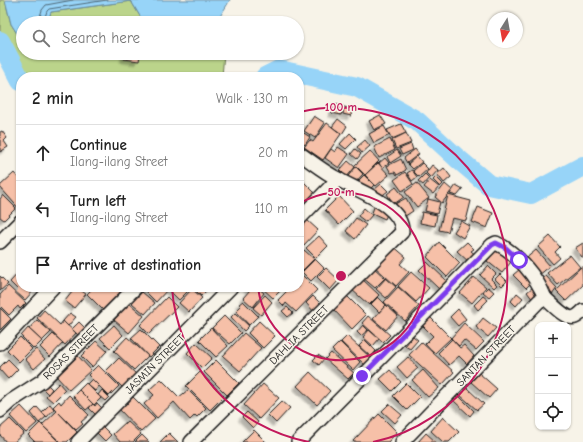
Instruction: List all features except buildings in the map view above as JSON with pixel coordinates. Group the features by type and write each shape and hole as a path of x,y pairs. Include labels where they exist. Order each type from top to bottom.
{"street":[{"path":"304,156 338,179 304,213"},
{"name":"DAHLIA STREET","path":"191,442 402,232 402,226 397,215 364,192 338,179"},
{"path":"0,242 16,226"},
{"path":"298,442 492,245 496,243 506,248 519,260 542,289 545,298 565,316 571,318 579,314"},
{"path":"0,343 48,292"},
{"name":"ROSAS STREET","path":"0,411 11,401 42,381 131,292"},
{"name":"JASMIN STREET","path":"78,442 226,292"},
{"name":"SANTAN STREET","path":"402,442 536,305 545,298"}],"green space":[{"path":"0,0 5,0 11,24 16,32 16,60 223,60 222,72 16,72 0,41"},
{"path":"131,1 140,16 50,16 51,12"}],"water":[{"path":"5,0 230,0 220,16 140,16 131,1 51,12 50,16 16,16 16,32 11,24"}],"waterway":[{"path":"0,41 16,72"},
{"path":"275,72 279,70 288,72"},
{"path":"304,75 357,87 417,121 489,185 531,194 583,166"}],"route":[{"path":"362,376 492,245 496,243 506,248 519,260"}]}
